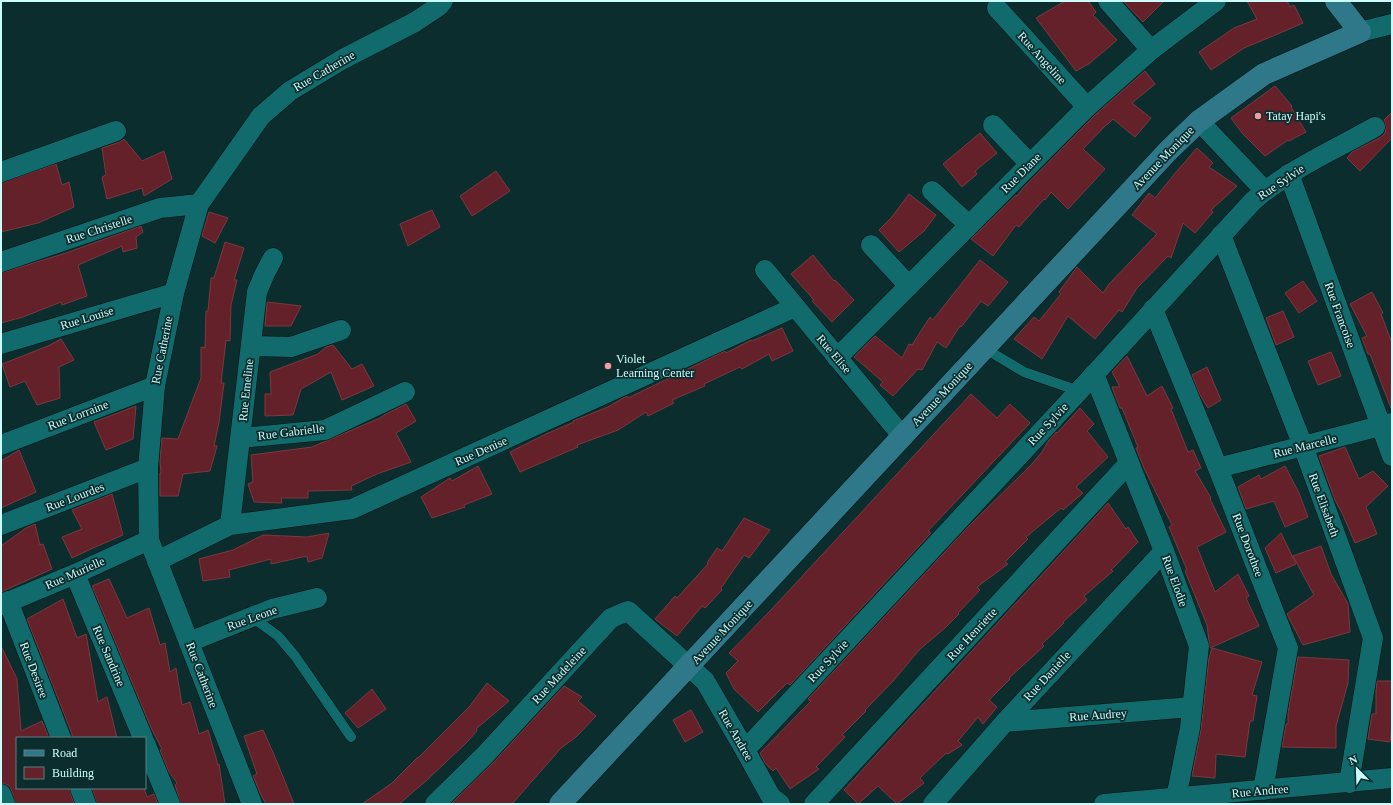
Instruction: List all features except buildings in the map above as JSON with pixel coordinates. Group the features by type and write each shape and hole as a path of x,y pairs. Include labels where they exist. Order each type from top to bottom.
{"street":[{"name":"Rue Catherine","path":"252,804 149,540 148,468 155,386 174,292 199,204 261,116 290,91 343,59 416,22 439,6 443,1"},
{"path":"1108,1 1151,50"},
{"name":"Rue Diane","path":"837,358 1087,107 1151,50 1216,1"},
{"path":"1336,1 1360,32"},
{"name":"Rue Angeline","path":"997,8 1087,107"},
{"name":"Avenue Monique","path":"560,804 1168,151 1200,121 1264,74 1360,32 1392,24"},
{"path":"1200,121 1265,191"},
{"path":"993,125 1030,164"},
{"name":"Rue Sylvie","path":"745,750 1079,391 1253,201 1290,174 1375,127"},
{"path":"1,172 116,132"},
{"name":"Rue Francoise","path":"1290,174 1386,425 1392,456"},
{"path":"932,190 969,225"},
{"name":"Rue Christelle","path":"1,262 160,208 199,204"},
{"name":"Rue Elisabeth","path":"1221,235 1302,446 1373,638 1349,782"},
{"path":"871,245 909,286"},
{"name":"Rue Emeline","path":"230,525 258,292 265,273 273,258"},
{"name":"Rue Elise","path":"765,270 903,437"},
{"name":"Rue Louise","path":"1,344 174,292"},
{"name":"Rue Denise","path":"157,561 230,525 352,509 795,307"},
{"name":"Rue Dorothee","path":"1153,309 1218,468 1288,648 1263,790"},
{"path":"251,346 291,347 341,330"},
{"name":"Rue Elodie","path":"1094,374 1164,551 1199,646 1190,728 1176,798"},
{"name":"Rue Lorraine","path":"2,442 155,386"},
{"name":"Rue Gabrielle","path":"241,438 325,430 404,392"},
{"name":"Rue Marcelle","path":"1218,468 1386,425"},
{"name":"Rue Henriette","path":"814,804 1129,463"},
{"name":"Rue Lourdes","path":"1,525 148,468"},
{"name":"Rue Murielle","path":"4,603 75,574 149,540"},
{"name":"Rue Danielle","path":"933,804 1005,722 1164,551"},
{"name":"Rue Sandrine","path":"75,574 143,737"},
{"name":"Rue Leone","path":"189,642 272,609 317,598"},
{"name":"Rue Desiree","path":"4,603 61,737"},
{"name":"Rue Madeleine","path":"435,804 485,755 611,618 628,611 689,666"},
{"name":"Rue Andree","path":"689,666 705,681 771,797 780,804"},
{"name":"Rue Audrey","path":"1005,722 1192,707"},
{"path":"146,745 170,804"},
{"name":"Rue Andree","path":"1104,804 1392,778"},
{"path":"80,789 86,804"},
{"path":"1,794 5,804"}],"lane":[{"path":"984,348 1024,372 1079,391"},
{"path":"252,617 278,636 295,656 351,738"}],"place":[{"name":"Tatay Hapi's","path":"1258,116"},
{"name":"Violet Learning Center","path":"608,366"}]}
